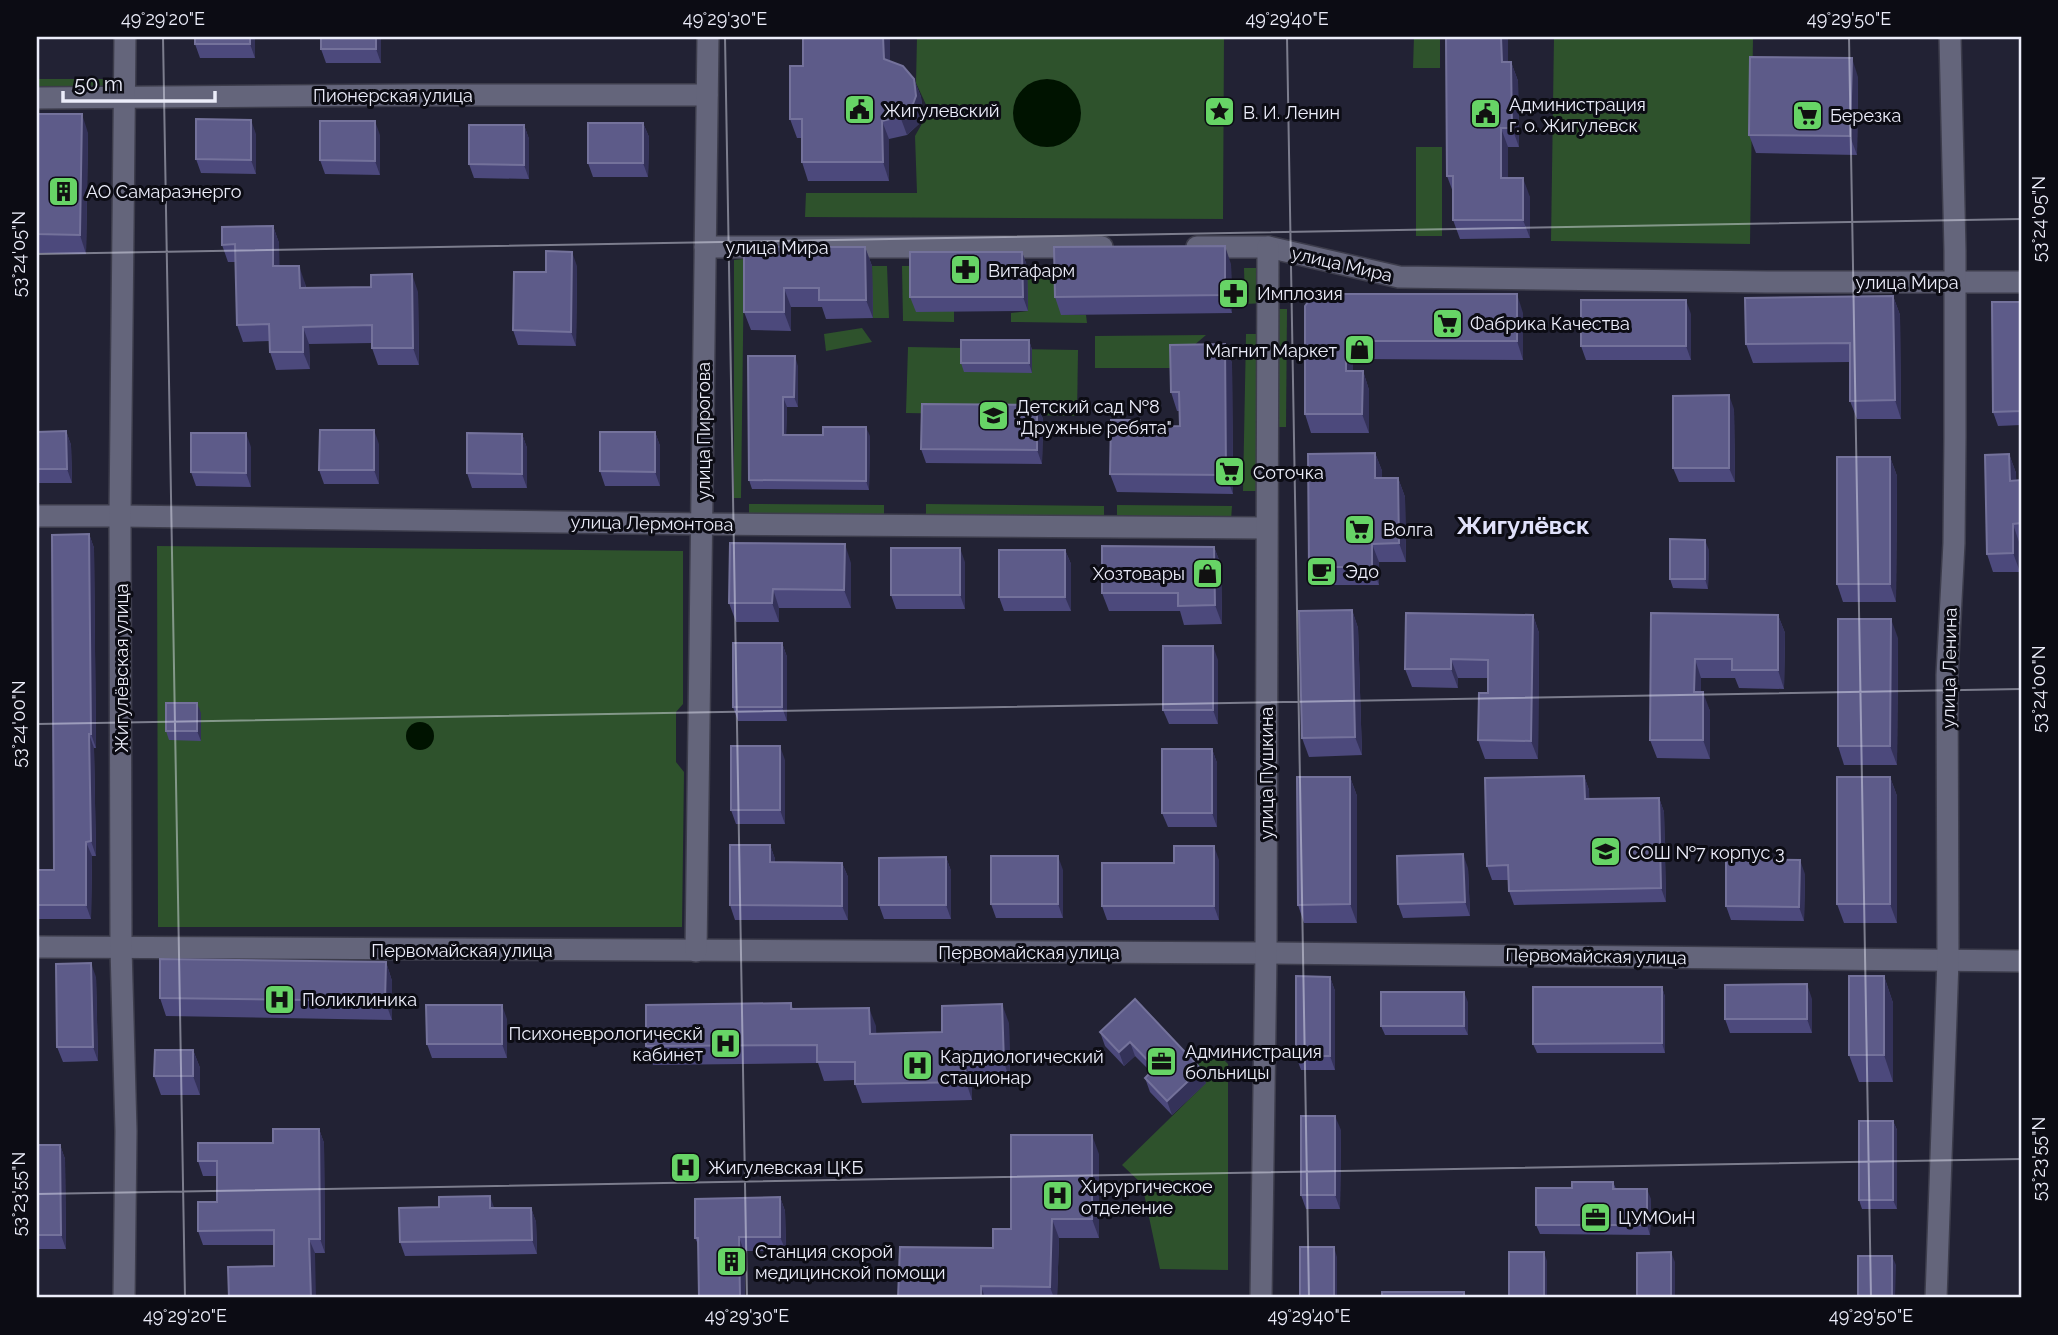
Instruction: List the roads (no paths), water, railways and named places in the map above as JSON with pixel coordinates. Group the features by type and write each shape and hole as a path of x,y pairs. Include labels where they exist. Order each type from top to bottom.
{"street":[{"name":"Жигулёвская улица","path":"124,1298 126,1131 121,948 120,516 125,37"},
{"name":"улица Пирогова","path":"696,951 708,37"},
{"name":"улица Ленина","path":"1936,1298 1948,960 1947,675 1954,543 1955,282 1950,37"},
{"name":"Пионерская улица","path":"37,98 413,94 707,95"},
{"name":"улица Мира","path":"705,247 1116,247"},
{"name":"улица Мира","path":"1171,247 1268,247 1399,277 2021,282"},
{"name":"улица Пушкина","path":"1261,1298 1266,953 1268,247"},
{"name":"улица Лермонтова","path":"37,516 1266,528"},
{"name":"Первомайская улица","path":"37,947 1266,953 2021,961"}],"place":[{"name":"Жигулевский","path":"860,110"},
{"name":"В. И. Ленин","path":"1220,112"},
{"name":"Администрация г. о. Жигулевск","path":"1486,114"},
{"name":"Березка","path":"1807,115"},
{"name":"АО Самараэнерго","path":"63,191"},
{"name":"Витафарм","path":"965,270"},
{"name":"Имплозия","path":"1234,293"},
{"name":"Фабрика Качества","path":"1447,323"},
{"name":"Магнит Маркет","path":"1360,350"},
{"name":"Детский сад №8 \"Дружные ребята\"","path":"993,416"},
{"name":"Соточка","path":"1230,472"},
{"name":"Волга","path":"1360,529"},
{"name":"Эдо","path":"1322,571"},
{"name":"Хозтовары","path":"1208,573"},
{"name":"СОШ №7 корпус 3","path":"1605,852"},
{"name":"Поликлиника","path":"279,999"},
{"name":"Психоневрологическй кабинет","path":"726,1043"},
{"name":"Администрация больницы","path":"1162,1061"},
{"name":"Кардиологический стационар","path":"917,1066"},
{"name":"Жигулевская ЦКБ","path":"685,1167"},
{"name":"Хирургическое отделение","path":"1058,1196"},
{"name":"ЦУМОиН","path":"1595,1217"},
{"name":"Станция скорой медицинской помощи","path":"732,1261"}],"district":[{"name":"Жигулёвск","path":"1523,525"}]}
